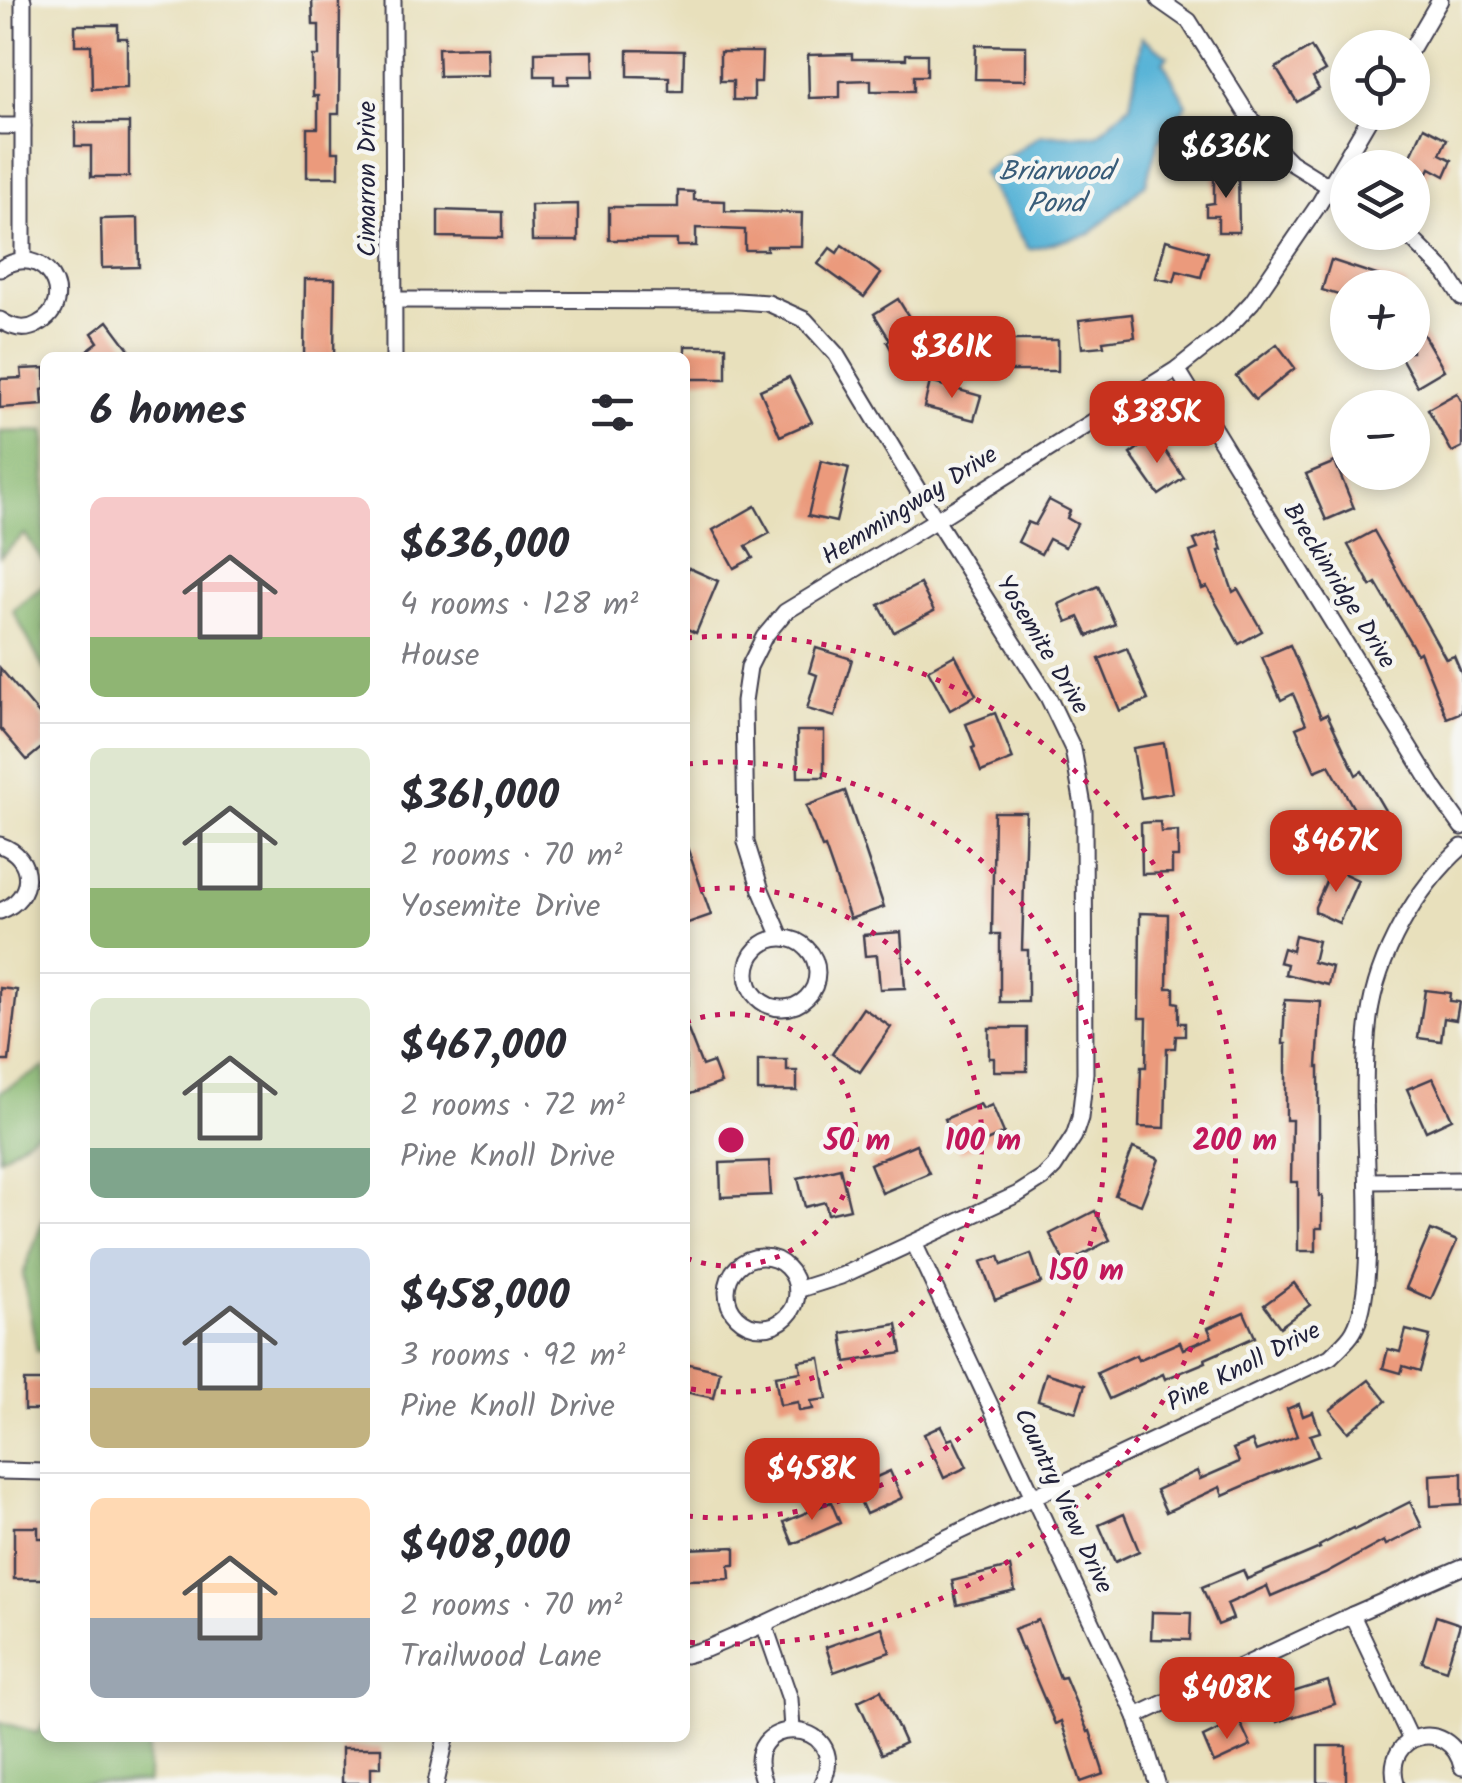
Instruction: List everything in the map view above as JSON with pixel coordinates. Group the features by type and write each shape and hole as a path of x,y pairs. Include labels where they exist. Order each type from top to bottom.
{"street":[{"path":"22,0 23,260"},
{"name":"Cimarron Drive","path":"393,0 394,352"},
{"path":"1159,0 1189,22 1247,114 1273,145 1290,162 1329,187"},
{"path":"1422,30 1440,0"},
{"path":"0,126 23,126"},
{"name":"Hemmingway Drive","path":"781,937 746,842 744,701 749,667 764,637 785,612 1177,369 1225,331 1252,302 1362,130"},
{"path":"1423,250 1446,273 1462,298"},
{"path":"0,269 23,260 40,265 56,286 56,304 46,319 31,328 14,327 0,320"},
{"name":"Yosemite Drive","path":"393,300 738,301 768,303 805,320 836,354 1048,698 1073,749 1084,811 1084,1073 1080,1118 1074,1136 1054,1168 1018,1194 841,1276 797,1290"},
{"name":"Breckinridge Drive","path":"1177,369 1435,789 1462,826"},
{"path":"0,844 21,859 27,876 18,900 0,911"},
{"name":"Pine Knoll Drive","path":"690,1654 764,1624 1330,1357 1354,1332 1363,1302 1368,1246 1364,1105 1369,1015 1384,961 1405,918 1427,883 1462,847"},
{"name":"Hemmingway Drive","path":"781,937 804,944 817,963 815,987 799,1004 788,1008 763,1003 750,987 747,976 748,964 760,945 781,937"},
{"path":"1368,1181 1462,1180"},
{"name":"Country View Drive","path":"914,1244 1136,1716 1157,1783"},
{"path":"760,1256 786,1266 797,1290 788,1316 764,1327 746,1324 738,1318 726,1294 735,1268 760,1256"},
{"path":"0,1472 40,1472"},
{"path":"1136,1716 1462,1568"},
{"path":"1352,1615 1411,1740"},
{"path":"764,1624 790,1699 792,1729"},
{"path":"764,1783 758,1760 762,1748 770,1738 792,1729 820,1742 828,1763 822,1783"},
{"path":"1396,1783 1396,1756 1411,1740 1422,1736 1433,1736 1453,1747 1460,1756 1460,1783"},
{"path":"436,1783 445,1742"}],"green space":[{"path":"40,431 40,556 25,534 0,557 0,432"},
{"path":"40,588 40,662 13,610"},
{"path":"40,1070 40,1130 0,1158 0,1092"},
{"path":"40,1228 40,1351 37,1351 23,1274"},
{"path":"0,1722 37,1733 40,1728 40,1742 148,1742 148,1783 0,1783"}],"water":[{"name":"Briarwood Pond","path":"1142,37 1168,56 1163,62 1187,105 1158,142 1146,183 1090,234 1029,249 982,173 1041,135 1097,135 1130,105"}],"building":[{"path":"312,0 340,0 339,114 332,114 332,152 339,152 339,177 307,177 307,128 318,128 313,56 319,56 319,25 313,25"},
{"path":"75,25 118,25 118,38 127,38 127,88 92,89 91,45 75,45"},
{"path":"976,45 1026,46 1026,80 975,79"},
{"path":"488,47 489,75 439,76 438,48"},
{"path":"1311,47 1325,71 1313,78 1319,89 1297,102 1276,68"},
{"path":"628,50 684,51 683,91 669,91 669,77 628,76"},
{"path":"593,51 594,76 569,76 569,84 554,84 554,76 535,76 535,52"},
{"path":"720,52 762,52 761,82 754,82 754,100 733,100 733,81 720,81"},
{"path":"852,54 852,59 906,59 906,54 927,54 927,76 914,76 914,91 871,91 871,80 840,81 840,97 809,98 808,55"},
{"path":"75,123 129,123 129,177 91,177 91,146 75,146"},
{"path":"1423,130 1447,139 1440,154 1452,160 1445,176 1430,168 1430,150 1413,150"},
{"path":"1238,170 1239,232 1218,232 1218,216 1206,216 1206,204 1214,203 1214,171"},
{"path":"678,191 694,192 694,200 725,201 725,211 802,213 801,246 745,250 745,230 696,228 696,246 677,246 677,240 609,240 609,207 678,207"},
{"path":"578,204 578,241 532,241 531,205"},
{"path":"438,210 502,212 502,238 438,237"},
{"path":"138,218 139,267 102,268 101,219"},
{"path":"1166,240 1208,252 1201,277 1177,271 1174,282 1156,278"},
{"path":"842,245 881,274 864,297 818,264 830,248 837,253"},
{"path":"1331,260 1361,270 1330,270 1330,292 1322,290"},
{"path":"305,279 335,279 334,352 304,352"},
{"path":"898,299 925,343 897,360 874,314"},
{"path":"1132,314 1135,337 1082,348 1079,320"},
{"path":"108,321 129,349 85,352 98,342 92,333"},
{"path":"994,340 1058,340 1058,371 994,371"},
{"path":"1277,344 1295,368 1255,400 1236,376"},
{"path":"685,346 726,346 726,379 690,379 690,352 685,352"},
{"path":"1430,346 1444,370 1417,386 1408,370 1430,370"},
{"path":"40,368 40,405 0,408 0,379 22,378 21,369"},
{"path":"789,377 812,422 780,436 760,390"},
{"path":"930,382 981,396 974,420 924,407"},
{"path":"1457,393 1462,402 1462,447 1452,452 1430,408"},
{"path":"1155,436 1184,478 1159,495 1130,454"},
{"path":"821,461 849,468 836,522 808,516"},
{"path":"1330,464 1330,490 1347,490 1354,508 1326,520 1306,474"},
{"path":"1049,500 1070,511 1067,518 1077,524 1065,547 1049,539 1041,554 1018,542 1028,522 1035,525"},
{"path":"755,506 770,533 746,546 753,558 734,568 713,530"},
{"path":"1374,531 1446,659 1454,656 1462,675 1462,712 1447,718 1420,652 1417,654 1376,583 1371,586 1348,545"},
{"path":"1216,532 1233,592 1238,589 1262,631 1239,644 1207,587 1202,589 1190,552 1198,549 1194,540"},
{"path":"690,568 718,581 696,633 690,630"},
{"path":"920,584 934,611 894,632 879,605"},
{"path":"1098,586 1115,624 1088,636 1079,617 1067,622 1059,604"},
{"path":"1290,645 1321,717 1327,714 1356,775 1362,771 1397,831 1374,844 1329,765 1315,771 1296,728 1306,724 1293,694 1281,700 1262,657"},
{"path":"816,648 852,659 835,717 807,709 817,675 809,672"},
{"path":"1127,648 1148,700 1120,711 1099,659"},
{"path":"955,655 976,695 950,710 928,670"},
{"path":"0,668 40,715 40,749 27,760 0,728"},
{"path":"995,713 1013,759 981,772 966,724"},
{"path":"797,731 824,731 824,777 798,777"},
{"path":"1164,743 1172,793 1141,798 1133,748"},
{"path":"845,791 884,907 850,919 806,806"},
{"path":"994,812 1026,812 1022,950 1028,950 1028,1002 1000,1002 1000,934 992,934"},
{"path":"1160,822 1161,832 1178,831 1178,857 1172,857 1172,873 1142,874 1141,823"},
{"path":"690,856 711,915 690,922"},
{"path":"1332,868 1358,880 1339,923 1315,912"},
{"path":"1140,913 1168,914 1167,988 1174,988 1179,1023 1185,1023 1185,1036 1176,1036 1175,1048 1167,1048 1165,1128 1139,1127 1147,1018 1139,1018"},
{"path":"901,932 905,988 880,989 877,955 865,956 863,935"},
{"path":"1295,935 1318,941 1313,962 1332,967 1328,985 1285,974 1287,964 1279,962 1283,948 1292,951"},
{"path":"0,988 17,990 9,1061 0,1061"},
{"path":"1425,990 1450,993 1449,1001 1459,1002 1456,1020 1444,1018 1441,1041 1418,1038"},
{"path":"1285,1000 1321,1002 1317,1067 1322,1228 1316,1228 1316,1251 1298,1251 1298,1182 1291,1182 1292,1120 1286,1120"},
{"path":"863,1008 891,1027 860,1072 832,1054"},
{"path":"989,1028 1027,1028 1027,1071 994,1071 994,1058 989,1058"},
{"path":"690,1035 702,1066 713,1062 721,1083 690,1094"},
{"path":"758,1060 787,1060 787,1071 797,1071 797,1091 758,1091"},
{"path":"1433,1078 1452,1119 1426,1131 1407,1089"},
{"path":"980,1104 983,1109 992,1105 1004,1133 960,1153 945,1119"},
{"path":"916,1144 929,1173 882,1193 870,1164"},
{"path":"1133,1148 1159,1159 1141,1205 1115,1195"},
{"path":"769,1161 771,1195 721,1197 720,1163"},
{"path":"840,1168 850,1209 828,1214 825,1202 805,1207 798,1178"},
{"path":"1095,1211 1110,1240 1065,1264 1050,1234"},
{"path":"1431,1230 1457,1241 1431,1299 1406,1288"},
{"path":"1031,1254 1041,1283 995,1300 981,1262 999,1256 1002,1265"},
{"path":"1294,1283 1310,1305 1280,1327 1264,1305"},
{"path":"1244,1312 1255,1337 1205,1359 1206,1362 1165,1379 1163,1374 1109,1399 1097,1373 1136,1355 1138,1360 1180,1342 1183,1349 1212,1337 1208,1328"},
{"path":"897,1324 902,1353 846,1362 842,1333"},
{"path":"1406,1330 1430,1336 1420,1371 1403,1366 1401,1373 1383,1368 1388,1349 1400,1352"},
{"path":"820,1358 827,1399 811,1401 813,1409 799,1411 798,1402 780,1405 775,1376 801,1372 799,1361"},
{"path":"690,1364 720,1371 714,1398 690,1393"},
{"path":"1046,1373 1085,1385 1076,1412 1038,1400"},
{"path":"1369,1380 1386,1401 1348,1432 1330,1410"},
{"path":"24,1381 40,1381 40,1410 24,1410"},
{"path":"1299,1404 1303,1416 1313,1412 1320,1432 1310,1435 1318,1456 1223,1495 1220,1487 1166,1512 1156,1490 1197,1471 1200,1479 1239,1462 1233,1449 1252,1441 1256,1451 1297,1436 1287,1409"},
{"path":"941,1426 948,1440 953,1438 967,1467 944,1478 924,1434"},
{"path":"890,1471 902,1498 866,1514 854,1487"},
{"path":"1462,1473 1462,1504 1431,1506 1430,1475"},
{"path":"831,1502 840,1523 793,1544 784,1522"},
{"path":"1410,1502 1422,1527 1386,1545 1384,1541 1271,1596 1267,1586 1227,1604 1233,1619 1218,1625 1202,1587 1243,1570 1247,1579 1320,1548"},
{"path":"1124,1514 1139,1551 1115,1562 1099,1525"},
{"path":"14,1527 38,1527 40,1579 14,1579"},
{"path":"735,1547 735,1565 729,1565 730,1579 690,1580 690,1549"},
{"path":"1010,1567 1015,1591 957,1605 952,1581"},
{"path":"1152,1612 1191,1613 1190,1640 1151,1639"},
{"path":"1436,1616 1460,1624 1446,1670 1422,1662"},
{"path":"1038,1620 1060,1678 1065,1677 1090,1731 1104,1774 1081,1782 1061,1721 1055,1724 1014,1629"},
{"path":"882,1627 890,1652 834,1672 826,1647"},
{"path":"1328,1681 1335,1704 1277,1722 1270,1699"},
{"path":"881,1690 905,1743 882,1754 858,1701"},
{"path":"1239,1720 1251,1746 1214,1763 1203,1737"},
{"path":"1318,1746 1346,1746 1346,1783 1318,1783"},
{"path":"342,1748 381,1748 381,1767 371,1767 371,1783 342,1783"}]}
